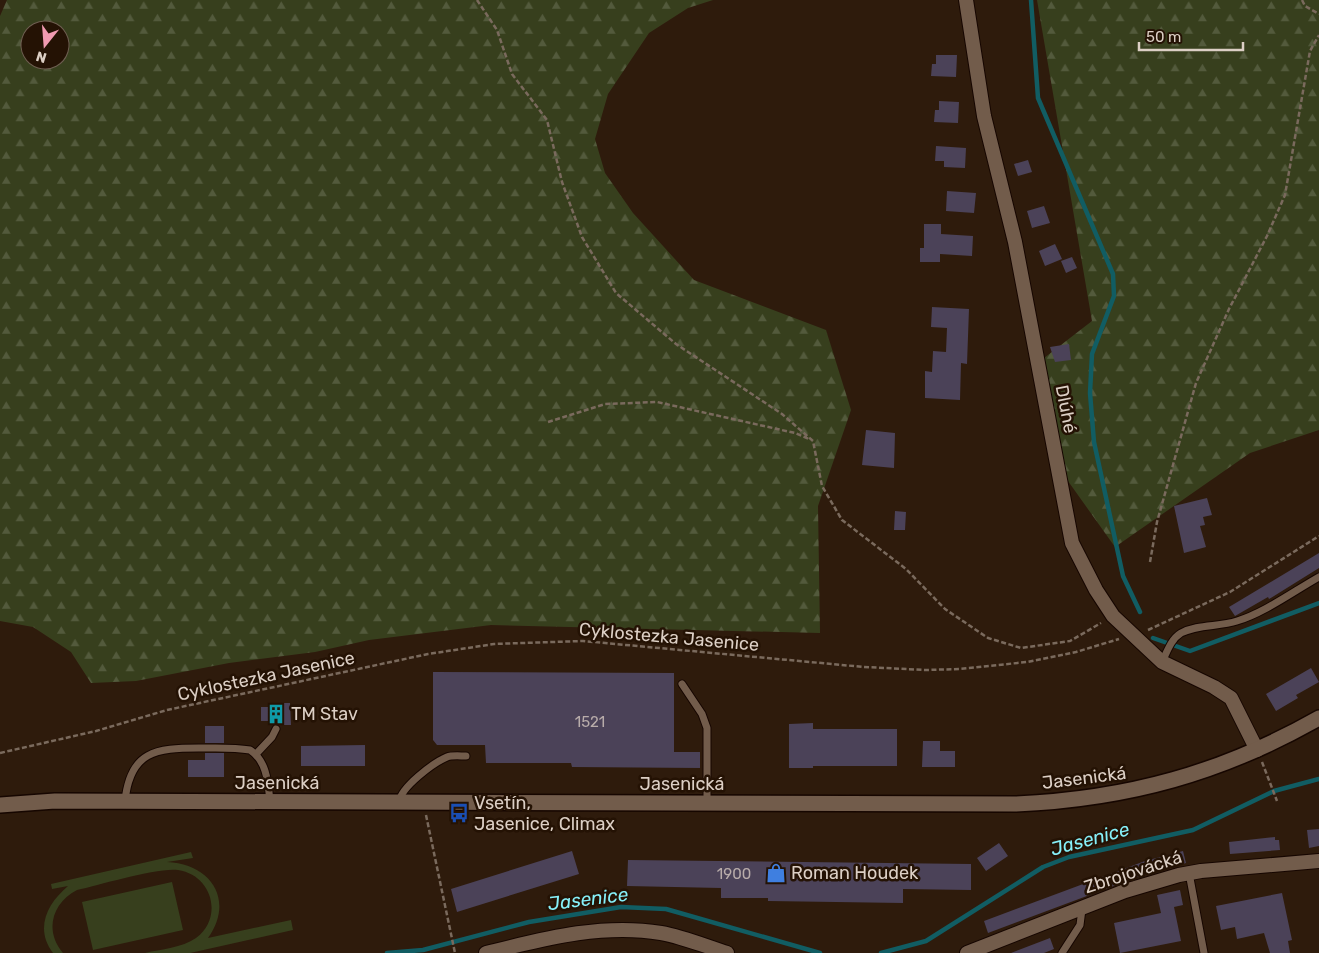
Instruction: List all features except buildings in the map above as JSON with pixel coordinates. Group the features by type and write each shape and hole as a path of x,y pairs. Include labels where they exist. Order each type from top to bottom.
{"street":[{"name":"Dlúhé","path":"966,0 984,116 1015,242 1072,543 1096,590 1113,616 1132,635 1232,698 1257,750"},
{"name":"Jasenická","path":"0,805 43,801 1054,802 1124,793 1188,777 1257,750 1319,718"},
{"name":"Zbrojovácká","path":"967,953 1140,886 1189,873 1319,861"},
{"path":"486,953 566,935 631,930 662,933 727,953"}],"lane":[{"path":"1165,657 1173,640 1180,634 1191,629 1229,624 1245,618 1319,577"},
{"path":"682,684 702,714 707,728 707,802"},
{"path":"256,754 272,737 276,729"},
{"path":"125,801 132,776 151,752 170,748 224,748 250,750 256,754 264,766 270,802"},
{"path":"400,802 402,792 408,785 448,756 466,756"},
{"path":"1189,873 1204,953"},
{"path":"1062,953 1080,925 1082,909"}],"path":[{"path":"477,0 498,30 512,74 547,120 562,182 582,237 616,293 676,344 782,414 813,441 822,486 842,520 906,569 945,609 988,638 1021,648 1070,641 1113,616"},
{"path":"1302,0 1305,6 1319,14"},
{"path":"1150,562 1157,522 1196,382 1228,309 1267,236 1285,195 1310,52 1319,35"},
{"path":"548,422 605,404 657,402 795,433 813,441"},
{"name":"Cyklostezka Jasenice","path":"0,753 96,731 185,706 428,654 494,644 583,641 864,667 926,670 959,669 1036,660 1076,652 1158,626 1216,599 1265,571 1319,536"},
{"path":"1257,750 1277,800"},
{"path":"426,813 455,953"}],"green space":[{"path":"7,0 713,0 688,8 649,33 608,94 595,139 605,173 633,213 694,280 826,330 851,410 818,506 820,633 491,625 369,640 315,652 229,663 136,681 91,683 71,652 33,627 0,621 0,16"},
{"path":"1037,0 1319,0 1319,430 1250,453 1115,547 1048,453 1035,365 1092,321"},
{"path":"191,852 193,858 167,862 183,864 196,869 214,886 219,910 216,924 208,938 291,920 293,930 190,953 145,953 178,946 196,938 205,929 212,909 206,888 190,873 178,870 157,871 77,890 68,896 57,910 52,927 57,945 63,953 53,953 47,944 45,934 46,916 49,908 68,886 52,889 51,884"},
{"path":"172,882 183,930 93,950 82,902"}],"waterway":[{"path":"1031,0 1038,98 1113,274 1114,296 1092,354 1090,393 1094,442 1123,576 1140,612"},
{"path":"1153,638 1190,651 1319,603"},
{"name":"Jasenice","path":"881,953 926,941 1043,867 1069,857 1193,830 1274,791 1319,779"},
{"name":"Jasenice","path":"387,953 423,950 529,922 621,907 666,909 820,953"}],"place":[{"name":"TM Stav","path":"276,714"},
{"name":"Vsetín, Jasenice, Climax","path":"459,813"},
{"name":"Roman Houdek","path":"776,873"}]}
